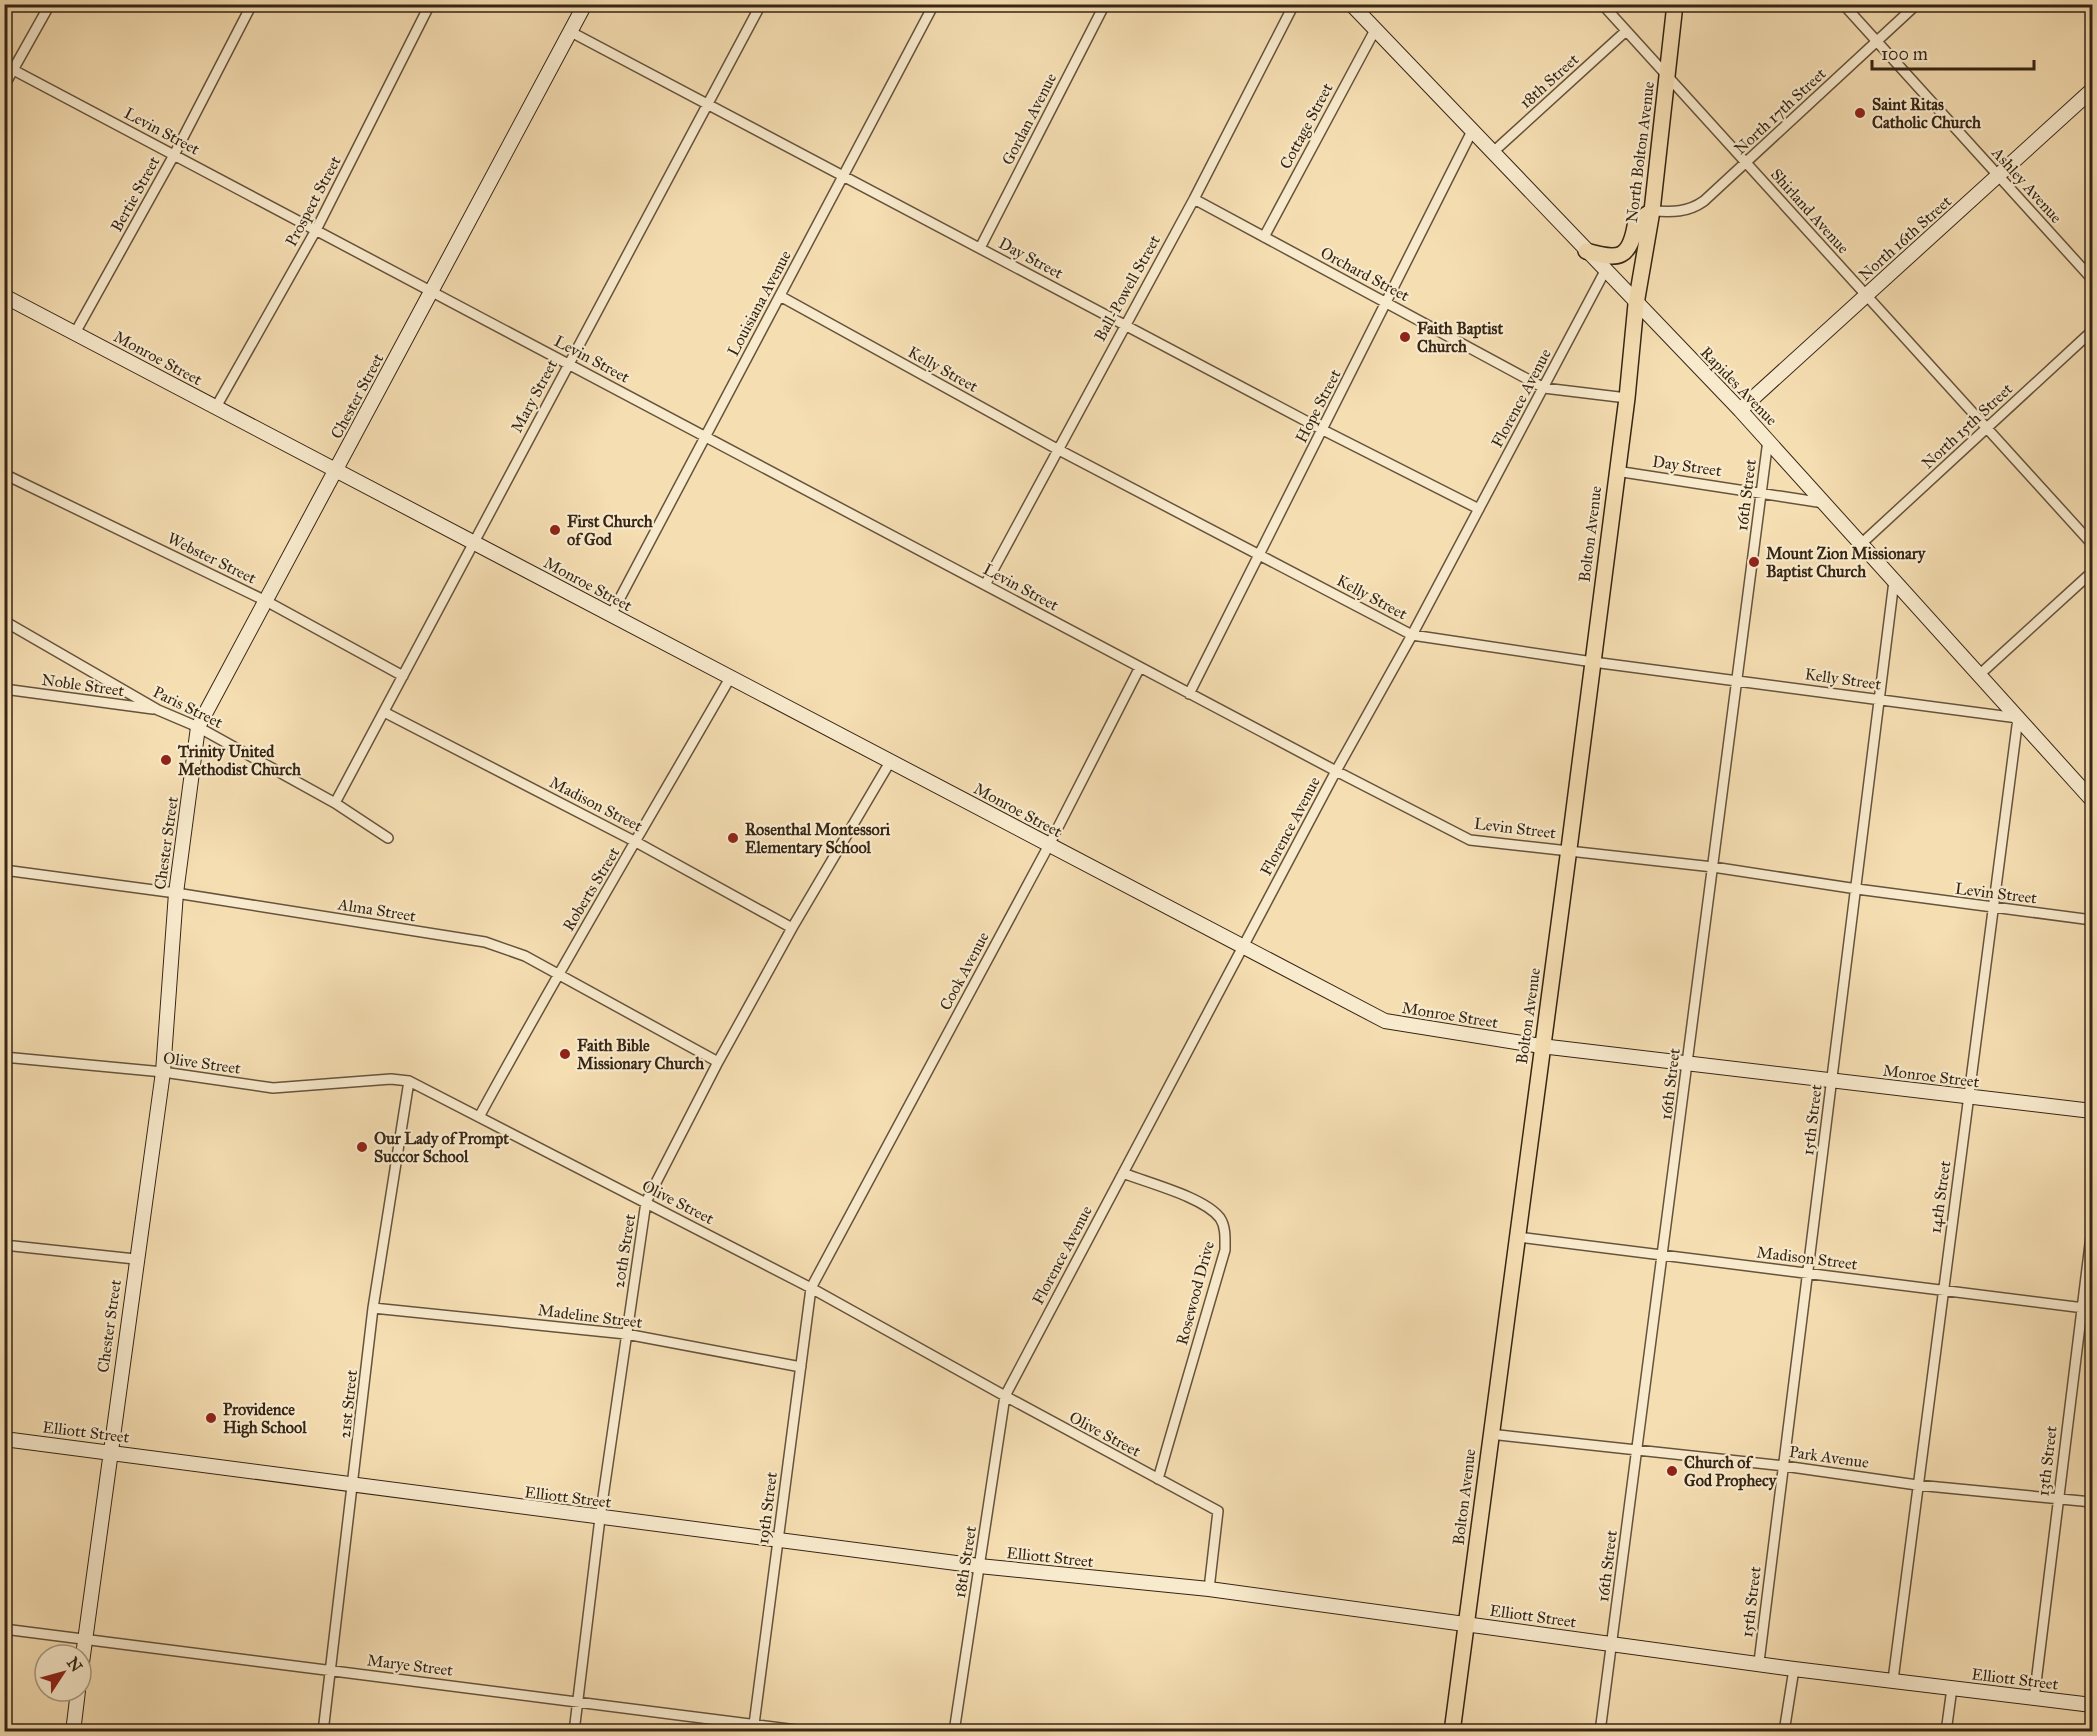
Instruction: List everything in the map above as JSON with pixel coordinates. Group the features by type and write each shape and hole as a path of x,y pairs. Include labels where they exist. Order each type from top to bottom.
{"main road":[{"name":"Rapides Avenue","path":"1351,4 1768,440 2092,800"},
{"name":"North Bolton Avenue","path":"1636,304 1652,211 1675,4"},
{"name":"Chester Street","path":"85,1643 135,1259 163,1072 176,893 198,727 571,32 581,6"},
{"name":"North 16th Street","path":"1740,410 2092,90"},
{"path":"1586,251 1609,258 1618,257 1627,251 1632,242 1636,221 1652,211"},
{"name":"Monroe Street","path":"4,296 1385,1021 1541,1046 2092,1111"},
{"name":"Bolton Avenue","path":"1452,1731 1518,1237 1541,1046 1569,850 1627,398 1636,304"},
{"name":"Elliott Street","path":"4,1439 979,1566 1209,1589 1759,1662 1794,1669 2092,1705"},
{"path":"73,1731 76,1703"}],"street":[{"path":"4,86 50,4"},
{"name":"Bertie Street","path":"75,333 174,155 252,4"},
{"name":"Prospect Street","path":"216,407 316,230 430,4"},
{"name":"Mary Street","path":"335,803 762,4"},
{"name":"Louisiana Avenue","path":"611,615 934,4"},
{"name":"Gordan Avenue","path":"980,248 1106,4"},
{"name":"Ball-Powell Street","path":"985,585 1124,324 1194,199 1294,4"},
{"name":"Shirland Avenue","path":"1602,4 2092,544"},
{"name":"Ashley Avenue","path":"1843,4 2092,279"},
{"name":"North 17th Street","path":"1652,211 1680,212 1693,209 1746,163 1917,4"},
{"path":"2086,4 2092,12"},
{"name":"Cottage Street","path":"1264,237 1375,30"},
{"name":"18th Street","path":"1492,153 1626,31"},
{"name":"Day Street","path":"571,32 1323,430 1479,508"},
{"name":"Levin Street","path":"4,65 1470,840 1713,867 1857,890 2092,920"},
{"name":"Hope Street","path":"1189,693 1472,131"},
{"name":"Orchard Street","path":"1194,199 1544,388 1627,398"},
{"name":"Florence Avenue","path":"1005,1396 1336,771 1412,635 1605,272"},
{"name":"Kelly Street","path":"780,296 1058,449 1412,635 1593,662 2018,718"},
{"name":"North 15th Street","path":"1861,544 2092,331"},
{"name":"16th Street","path":"1600,1731 1768,440"},
{"name":"Day Street","path":"1616,471 1824,503"},
{"name":"Webster Street","path":"4,474 266,601 403,676"},
{"path":"1979,675 2092,572"},
{"name":"15th Street","path":"1759,1662 1894,581"},
{"name":"Paris Street","path":"4,621 158,710 198,727 335,803 388,838"},
{"name":"Cook Avenue","path":"811,1288 1049,845 1140,667"},
{"name":"Roberts Street","path":"479,1117 557,974 730,678"},
{"name":"Noble Street","path":"4,689 158,710"},
{"name":"Madison Street","path":"384,712 636,842 792,928"},
{"name":"14th Street","path":"1893,1680 2018,718"},
{"name":"20th Street","path":"574,1731 600,1518 646,1202 718,1062 792,928 890,762"},
{"name":"Alma Street","path":"4,870 176,893 485,942 525,956 718,1062"},
{"name":"Olive Street","path":"4,1057 163,1072 273,1088 391,1079 409,1081 811,1288 1218,1511 1209,1589"},
{"name":"21st Street","path":"323,1731 354,1486 373,1308 409,1081"},
{"name":"Rosewood Drive","path":"1123,1173 1205,1205 1220,1219 1225,1233 1225,1250 1158,1479"},
{"name":"13th Street","path":"2034,1699 2058,1499 2087,1308 2092,1228"},
{"name":"Madison Street","path":"1518,1237 1662,1257 2087,1308"},
{"path":"4,1245 135,1259"},
{"name":"19th Street","path":"754,1727 811,1288"},
{"name":"Madeline Street","path":"373,1308 626,1334 801,1367"},
{"name":"18th Street","path":"954,1731 1005,1396"},
{"name":"Park Avenue","path":"1490,1434 1784,1466 1917,1485 2092,1502"},
{"name":"Marye Street","path":"4,1629 578,1701 754,1727 812,1731"},
{"path":"1784,1731 1794,1669"},
{"path":"1946,1731 1953,1688"}],"place":[{"name":"Saint Ritas Catholic Church","path":"1860,113"},
{"name":"Faith Baptist Church","path":"1405,337"},
{"name":"First Church of God","path":"555,530"},
{"name":"Mount Zion Missionary Baptist Church","path":"1754,562"},
{"name":"Trinity United Methodist Church","path":"166,760"},
{"name":"Rosenthal Montessori Elementary School","path":"733,838"},
{"name":"Faith Bible Missionary Church","path":"565,1054"},
{"name":"Our Lady of Prompt Succor School","path":"362,1147"},
{"name":"Providence High School","path":"211,1418"},
{"name":"Church of God Prophecy","path":"1672,1471"}]}
